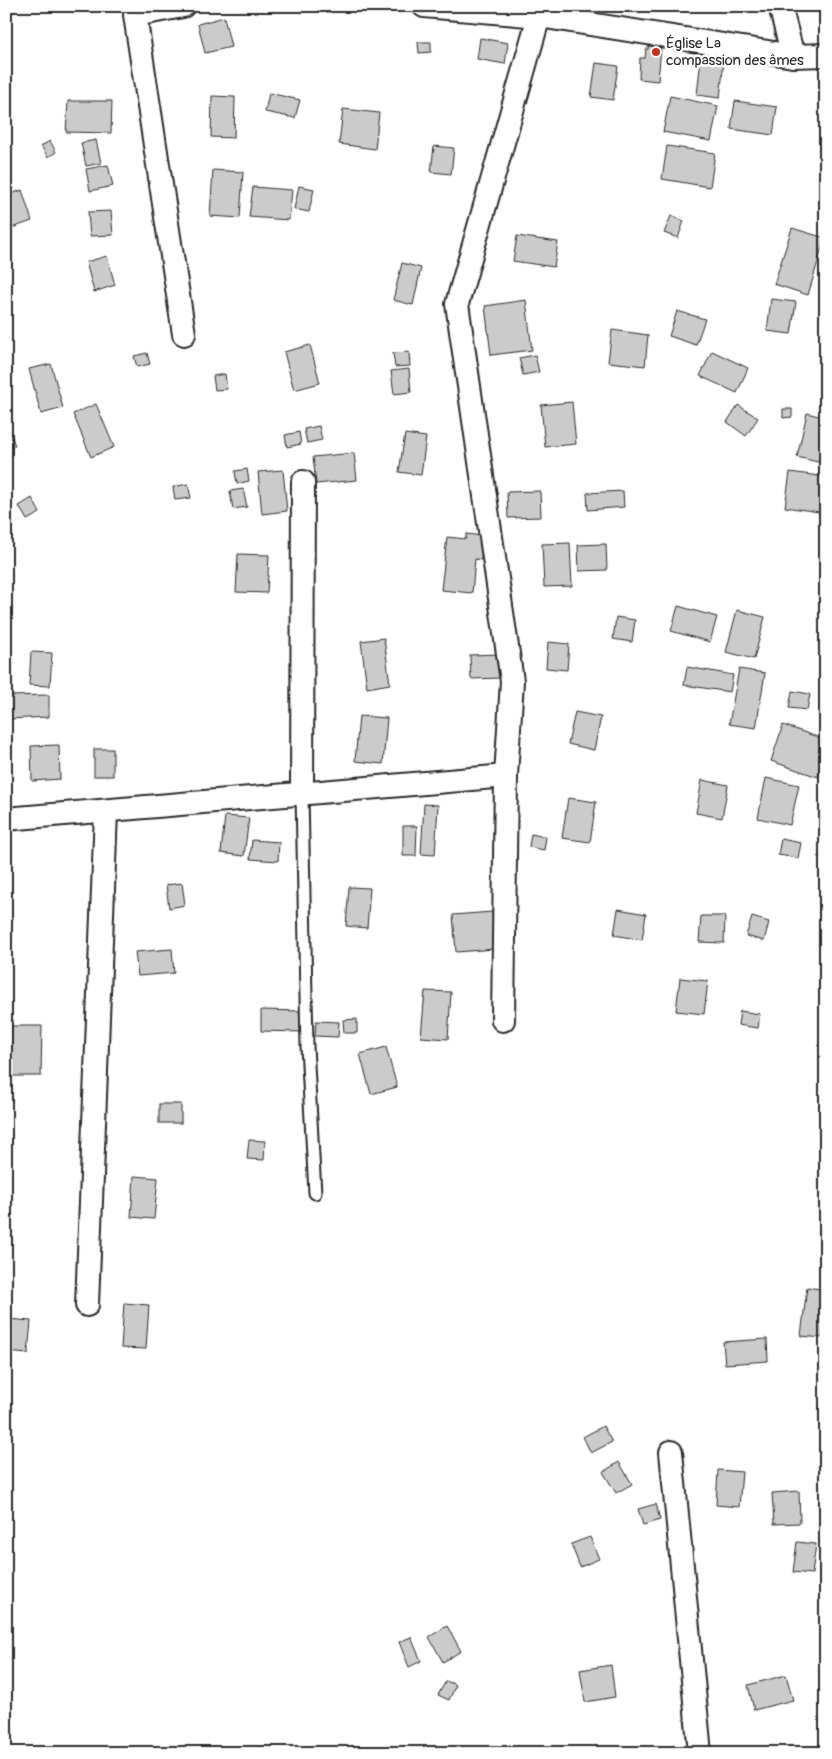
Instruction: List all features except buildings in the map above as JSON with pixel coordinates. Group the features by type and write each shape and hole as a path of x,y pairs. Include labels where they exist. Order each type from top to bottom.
{"street":[{"path":"183,6 135,15 184,334"},
{"path":"424,6 538,11 793,56 826,55"},
{"path":"780,6 793,56"},
{"path":"503,1020 506,776 512,681 457,304 538,11"},
{"path":"302,794 303,482"},
{"path":"6,819 506,776"},
{"path":"87,1305 106,811"},
{"path":"671,1452 700,1753"}],"lane":[{"path":"302,794 307,1046 315,1193"}],"place":[{"name":"Église La compassion des âmes","path":"656,52"}]}
